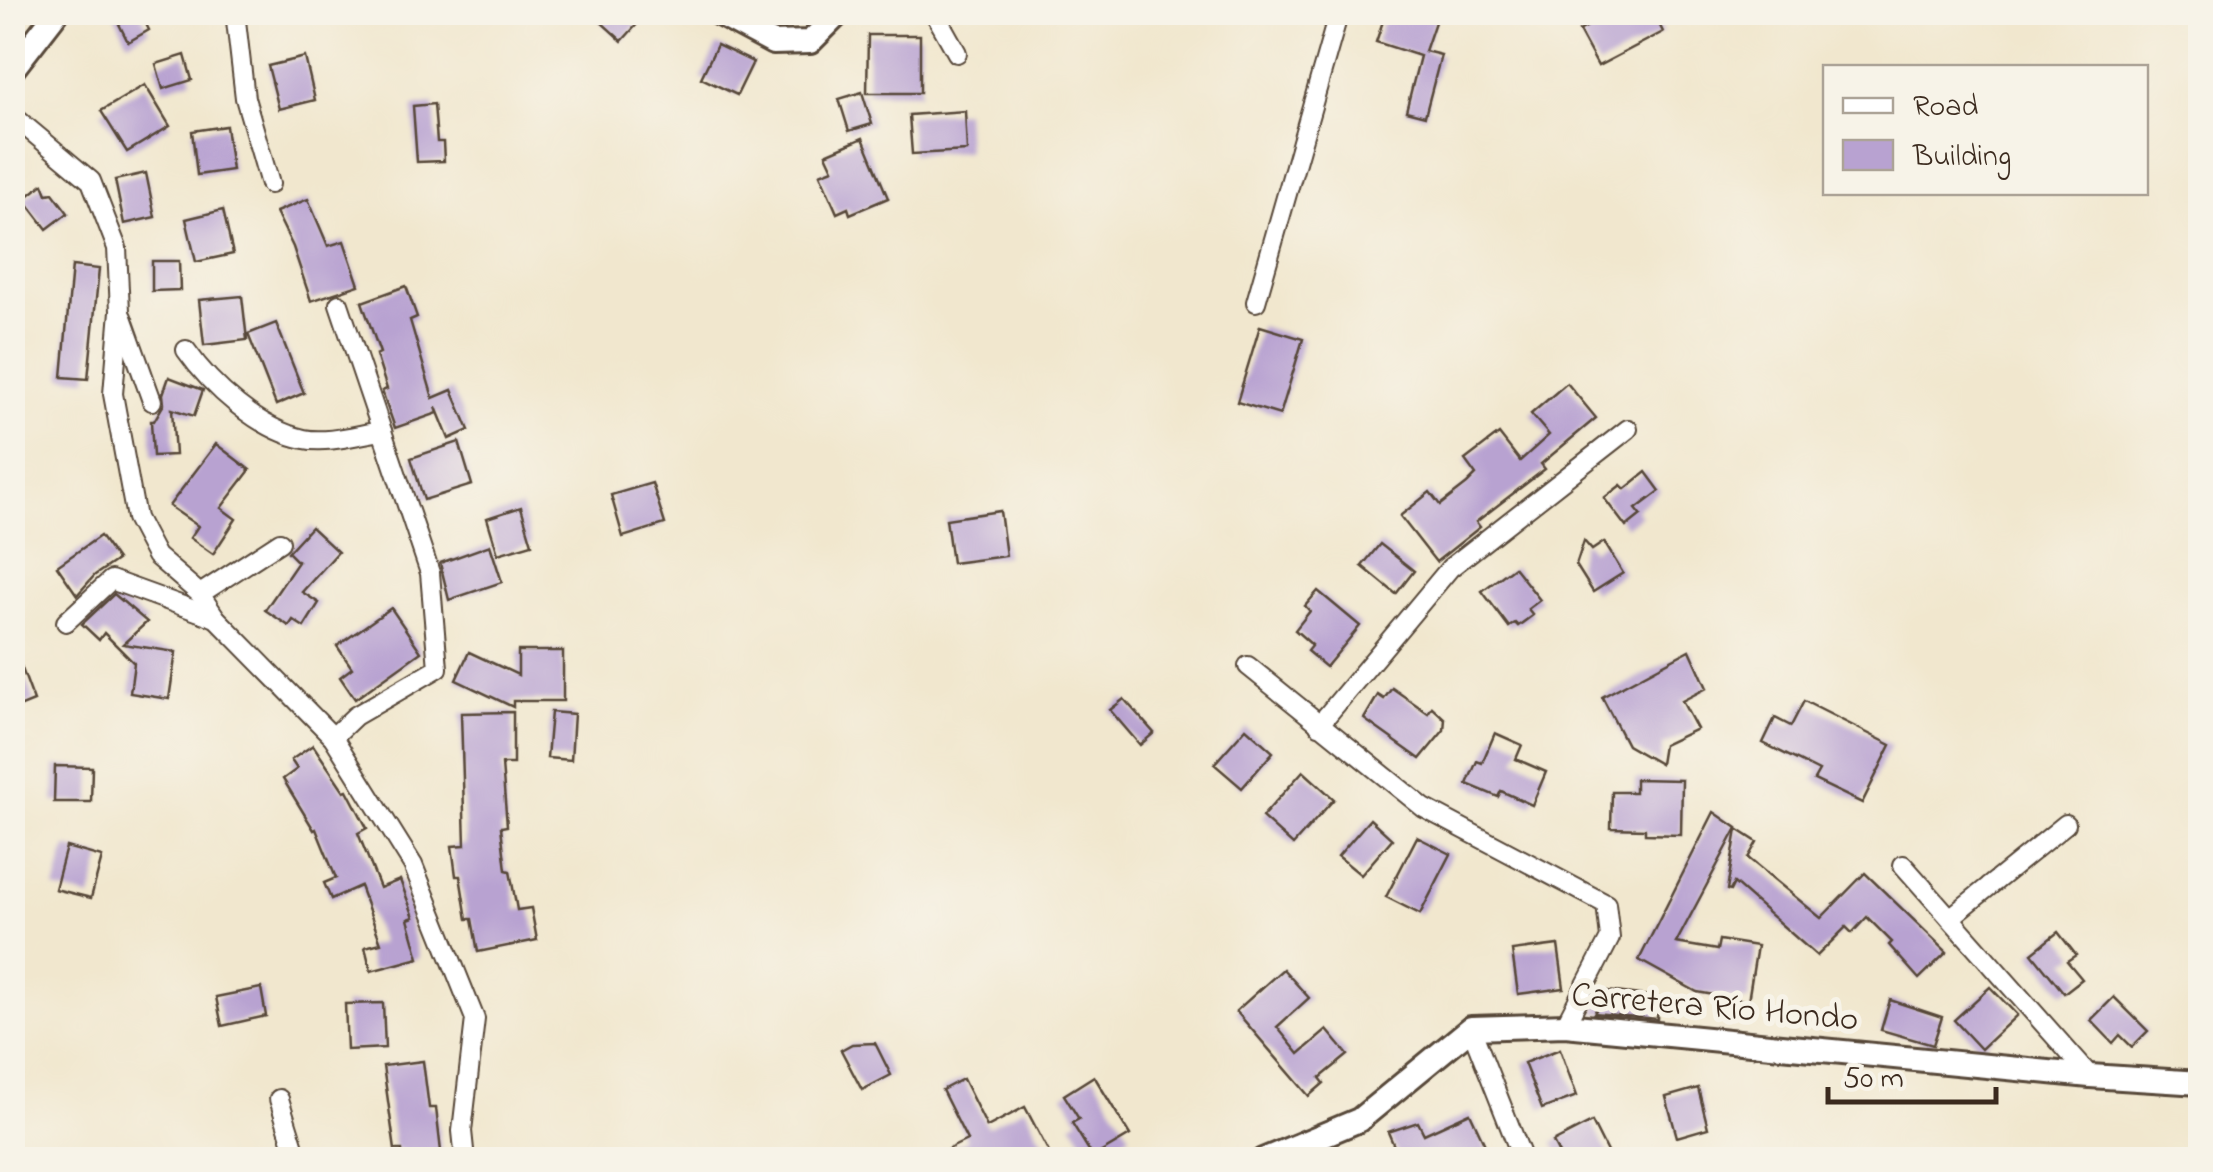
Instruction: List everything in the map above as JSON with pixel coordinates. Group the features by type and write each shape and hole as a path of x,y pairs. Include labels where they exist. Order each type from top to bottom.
{"street":[{"path":"12,70 57,12"},
{"path":"236,12 246,98 270,184"},
{"path":"715,12 772,43 810,42 840,12"},
{"path":"934,12 957,54"},
{"path":"1256,302 1340,12"},
{"path":"12,115 91,181 117,248 120,312 113,394 136,518 156,556 200,594 216,618 333,736 412,865 475,1019 462,1131 465,1160"},
{"path":"333,736 356,716 438,668 430,573 339,304"},
{"path":"120,312 152,401"},
{"path":"186,350 261,422 305,439 382,431"},
{"path":"1320,725 1450,568 1628,430"},
{"path":"200,594 280,542"},
{"path":"66,622 111,580 216,618"},
{"path":"1248,666 1424,808 1606,904 1610,938 1565,1025"},
{"path":"1950,918 2066,824"},
{"path":"1902,866 2090,1076"},
{"name":"Carretera Río Hondo","path":"1471,1028 1565,1025 2090,1076 2200,1083"},
{"path":"1263,1160 1359,1120 1471,1028 1523,1160"},
{"path":"280,1099 298,1160"}],"building":[{"path":"113,12 140,12 149,30 128,42"},
{"path":"590,12 648,12 622,41"},
{"path":"1386,12 1415,12 1436,19 1425,51 1441,55 1425,116 1406,111 1420,56 1376,42"},
{"path":"1613,12 1653,12 1663,32 1598,66 1579,31"},
{"path":"868,35 920,35 920,93 867,93"},
{"path":"717,45 753,62 737,95 701,78"},
{"path":"185,55 192,80 163,89 156,64"},
{"path":"305,57 315,100 279,109 268,66"},
{"path":"145,85 170,126 127,152 101,111"},
{"path":"862,92 872,124 849,131 839,99"},
{"path":"434,104 437,142 443,142 444,161 417,162 413,106"},
{"path":"965,111 967,151 912,154 909,115"},
{"path":"226,126 232,170 197,175 192,131"},
{"path":"863,138 888,198 850,214 848,208 837,213 820,174 833,169 826,154"},
{"path":"146,173 155,217 124,224 115,180"},
{"path":"43,184 47,194 53,193 68,213 47,229 24,199"},
{"path":"308,199 328,246 344,241 359,285 311,301 293,247 276,212"},
{"path":"223,210 233,254 196,262 186,219"},
{"path":"152,261 179,261 180,290 152,291"},
{"path":"72,266 99,269 88,379 62,377"},
{"path":"406,286 417,317 410,320 433,398 452,390 469,430 449,439 436,407 438,413 395,428 382,391 387,389 376,355 380,353 362,302"},
{"path":"242,296 247,340 204,345 199,300"},
{"path":"276,323 304,393 276,405 248,334"},
{"path":"1260,326 1303,339 1280,415 1237,402"},
{"path":"169,377 203,390 194,416 172,409 175,455 153,456 151,421 164,404"},
{"path":"1567,383 1596,418 1541,464 1545,469 1476,522 1480,527 1436,562 1400,516 1430,492 1440,505 1467,484 1476,475 1465,460 1499,434 1520,461 1549,435 1531,414"},
{"path":"459,442 472,485 424,500 411,458"},
{"path":"216,444 250,470 221,508 236,519 213,554 190,538 198,526 169,506"},
{"path":"1646,472 1660,491 1636,509 1641,515 1626,527 1604,498 1621,485 1625,489"},
{"path":"652,483 665,524 623,537 611,495"},
{"path":"521,507 532,544 498,554 487,518"},
{"path":"1000,511 1006,556 952,563 946,519"},
{"path":"311,527 338,552 302,592 319,603 304,627 293,620 289,626 265,610 298,562 288,552"},
{"path":"100,536 117,560 95,575 77,595 57,566"},
{"path":"1584,541 1592,550 1604,542 1623,573 1593,592 1576,565"},
{"path":"1380,544 1414,571 1396,594 1362,566"},
{"path":"490,545 502,582 449,600 440,563"},
{"path":"1514,567 1540,600 1528,609 1533,615 1518,626 1515,623 1509,627 1482,591"},
{"path":"1318,591 1360,626 1326,667 1307,651 1312,645 1295,630 1310,611 1305,606"},
{"path":"114,594 147,622 123,644 176,652 169,699 130,693 134,663 104,633 99,640 82,624"},
{"path":"391,608 421,652 355,699 340,677 352,668 337,646"},
{"path":"12,648 34,701 12,710"},
{"path":"1690,650 1707,688 1682,701 1697,729 1663,745 1660,764 1627,745 1602,697"},
{"path":"518,651 563,651 563,701 513,701 513,707 456,680 469,652 518,675"},
{"path":"1392,688 1428,713 1432,707 1445,719 1444,730 1420,759 1364,719 1378,695 1384,699"},
{"path":"1124,699 1154,733 1140,745 1110,710"},
{"path":"1804,701 1891,745 1862,803 1814,780 1819,771 1763,743 1775,718 1791,726"},
{"path":"513,712 513,764 502,764 507,826 501,827 506,870 510,871 517,910 531,908 537,940 478,952 472,919 467,919 460,876 456,876 452,846 465,845 461,713"},
{"path":"551,712 574,714 571,760 547,758"},
{"path":"1246,728 1273,752 1242,788 1214,764"},
{"path":"1495,733 1522,745 1516,759 1546,772 1532,805 1501,791 1498,797 1467,784 1477,761 1482,763"},
{"path":"313,745 347,790 367,828 358,833 380,888 400,880 414,917 408,919 419,958 371,971 365,947 381,943 360,886 331,899 324,883 336,878 316,829 283,779 297,769 291,760"},
{"path":"55,766 92,767 91,802 54,802"},
{"path":"1303,771 1334,799 1293,845 1262,817"},
{"path":"1635,779 1682,780 1681,835 1611,828 1612,792 1635,792"},
{"path":"1714,812 1737,828 1676,943 1717,950 1719,940 1757,946 1748,1001 1697,992 1639,960"},
{"path":"1370,819 1392,839 1361,875 1338,856"},
{"path":"1737,829 1757,842 1748,858 1821,918 1865,873 1947,952 1919,979 1889,945 1892,942 1867,917 1852,933 1846,927 1817,956 1734,883 1727,890"},
{"path":"1417,837 1451,854 1420,914 1386,897"},
{"path":"66,847 102,857 91,898 55,889"},
{"path":"2058,932 2076,955 2067,961 2082,979 2064,993 2032,953"},
{"path":"1558,945 1564,988 1518,994 1512,951"},
{"path":"1283,969 1309,998 1277,1027 1299,1054 1327,1030 1348,1055 1320,1078 1324,1083 1309,1096 1236,1011"},
{"path":"1990,987 2017,1015 1981,1049 1954,1020"},
{"path":"261,988 266,1016 222,1026 216,997"},
{"path":"1607,991 1658,997 1657,1019 1594,1013"},
{"path":"2114,997 2148,1031 2132,1047 2120,1035 2113,1043 2091,1020"},
{"path":"1890,1000 1942,1017 1933,1045 1881,1030"},
{"path":"383,1003 385,1048 347,1050 345,1004"},
{"path":"875,1043 891,1075 862,1090 841,1050 852,1044"},
{"path":"1560,1049 1577,1096 1542,1109 1524,1063"},
{"path":"423,1061 429,1108 436,1108 442,1160 403,1160 402,1150 395,1150 383,1066"},
{"path":"1094,1076 1130,1135 1093,1157 1072,1123 1079,1119 1064,1095"},
{"path":"963,1079 987,1127 1025,1107 1053,1160 926,1160 967,1140 942,1090"},
{"path":"1698,1088 1708,1128 1677,1137 1666,1097"},
{"path":"1470,1113 1492,1160 1400,1160 1388,1132 1418,1122 1424,1134"},
{"path":"1592,1122 1611,1160 1562,1160 1553,1142"}]}
